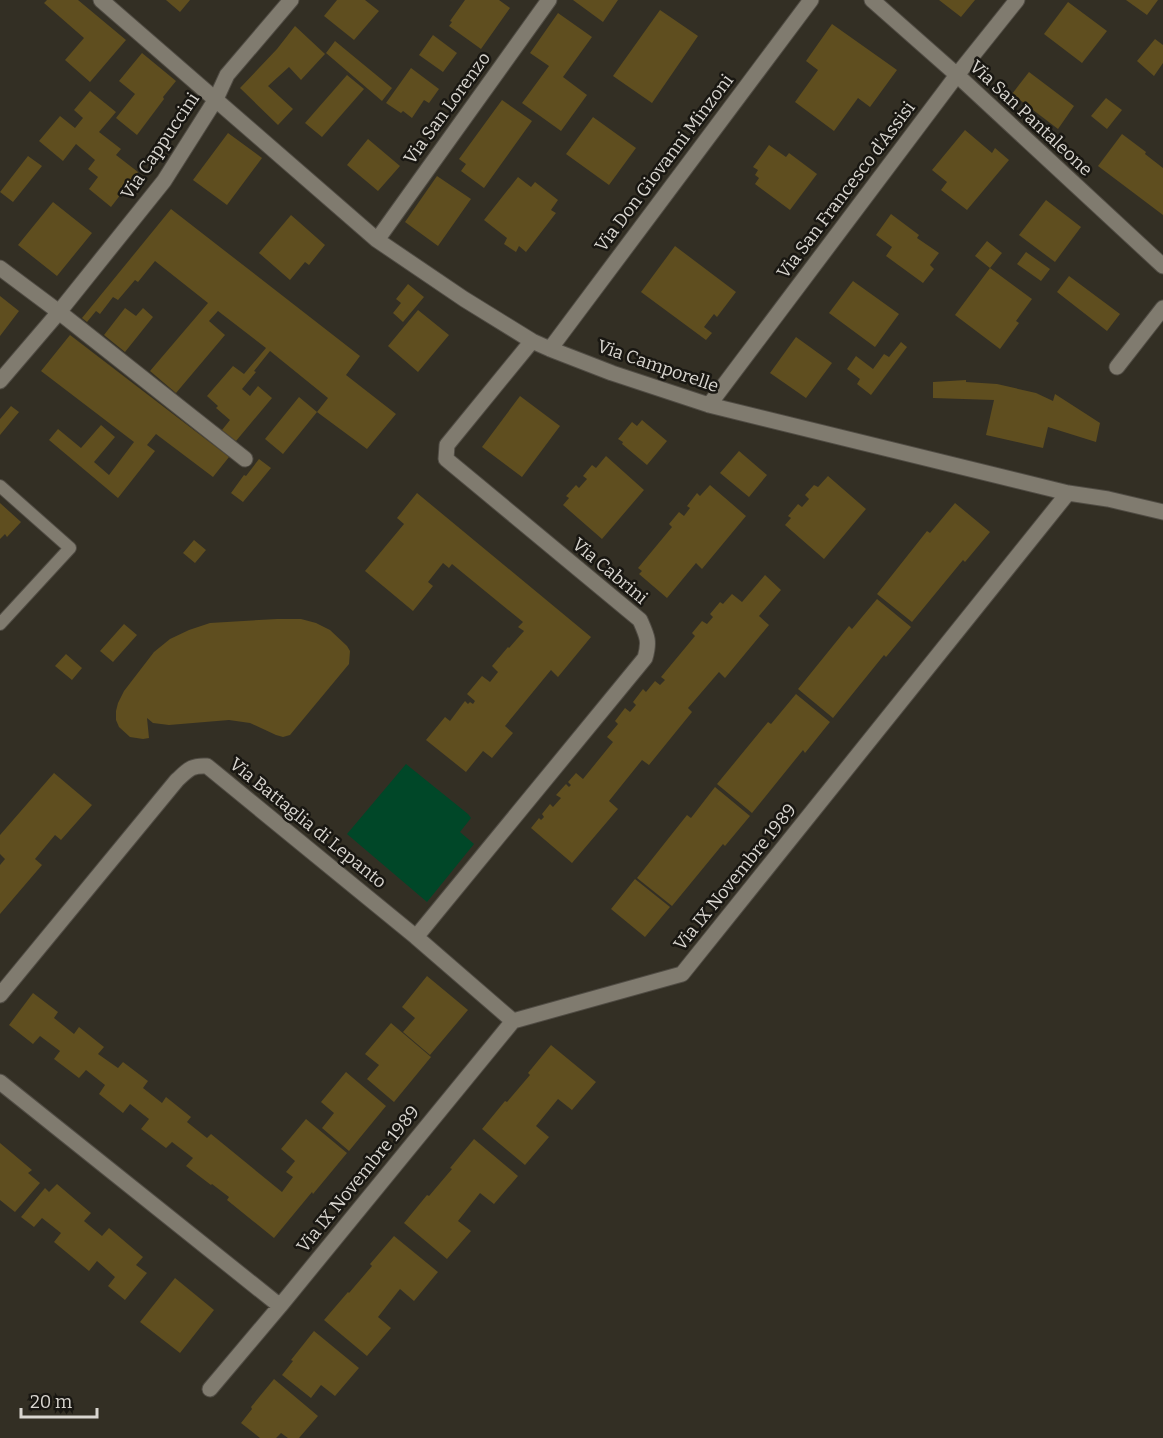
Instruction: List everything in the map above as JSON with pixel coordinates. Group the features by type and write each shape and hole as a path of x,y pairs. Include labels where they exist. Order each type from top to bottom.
{"street":[{"name":"Via Camporelle","path":"101,0 377,240 464,299 532,341 612,372 709,405 1068,493 1108,499 1163,512"},
{"name":"Via Cappuccini","path":"0,381 59,312 164,181 216,99 227,75 291,0"},
{"name":"Via San Lorenzo","path":"377,240 549,0"},
{"name":"Via Don Giovanni Minzoni","path":"550,349 810,0"},
{"name":"Via San Pantaleone","path":"872,0 957,75 1163,266"},
{"name":"Via San Francesco d'Assisi","path":"709,405 957,75 1017,0"},
{"path":"0,268 245,459"},
{"path":"1116,367 1163,308"},
{"name":"Via Cabrini","path":"416,937 645,658 649,645 640,620 446,459 447,445 532,341"},
{"name":"Via IX Novembre 1989","path":"210,1389 513,1021 682,974 1068,493"},
{"name":"Via Battaglia di Lepanto","path":"0,995 177,780 189,769 196,766 207,766 416,937 513,1021"},
{"path":"0,1082 280,1306"}],"lane":[{"path":"0,486 70,549 0,624"}],"green space":[{"path":"406,764 471,818 460,832 474,844 427,902 347,834"}],"building":[{"path":"47,0 78,0 126,40 90,82 65,60 84,38 44,3"},
{"path":"166,0 190,0 180,12"},
{"path":"337,0 365,0 379,11 354,40 324,16"},
{"path":"465,0 499,0 510,8 481,49 449,26"},
{"path":"573,0 618,0 603,22"},
{"path":"939,0 975,0 961,17"},
{"path":"1126,0 1158,0 1147,15"},
{"path":"1068,2 1107,31 1082,63 1044,34"},
{"path":"660,10 698,36 652,103 613,76"},
{"path":"558,13 592,37 563,77 587,95 561,131 522,103 549,66 530,53"},
{"path":"832,24 897,70 870,107 858,98 834,131 795,102 818,70 806,61"},
{"path":"295,26 325,54 301,80 289,67 268,86 293,109 278,125 240,88"},
{"path":"433,35 457,53 443,72 419,55"},
{"path":"1155,39 1163,45 1163,63 1154,76 1137,61"},
{"path":"335,41 392,88 382,101 326,53"},
{"path":"142,53 176,81 137,135 116,118 135,94 119,81"},
{"path":"411,68 439,89 429,103 424,100 412,118 386,103"},
{"path":"1029,72 1074,106 1058,129 1012,94"},
{"path":"347,75 364,89 322,137 305,123"},
{"path":"90,91 116,112 99,132 121,149 116,155 138,172 111,207 89,189 98,177 88,169 95,160 76,144 63,161 39,141 60,116 75,128 83,118 74,110"},
{"path":"1106,98 1122,110 1107,129 1091,116"},
{"path":"502,100 532,121 484,188 461,171 466,164 459,159"},
{"path":"593,117 636,148 609,185 566,154"},
{"path":"965,130 992,153 995,148 1009,160 967,210 941,190 947,182 932,170"},
{"path":"228,133 262,158 227,205 193,180"},
{"path":"1122,134 1163,168 1163,215 1098,166"},
{"path":"368,139 400,166 378,191 347,165"},
{"path":"769,145 786,157 789,153 817,174 790,210 755,184 759,178 755,175 758,170 753,167"},
{"path":"28,156 42,166 13,202 0,192"},
{"path":"437,176 471,199 438,246 405,222"},
{"path":"518,177 531,187 535,182 558,200 551,210 556,213 526,252 519,246 516,252 504,244 507,238 484,220"},
{"path":"1046,200 1081,227 1055,262 1019,235"},
{"path":"53,202 92,233 57,276 18,245"},
{"path":"171,209 360,356 346,375 396,414 367,449 317,412 328,398 270,351 242,389 250,396 258,386 272,398 236,441 222,430 230,420 216,408 218,406 207,396 233,366 244,374 266,348 218,311 209,321 225,335 176,393 150,371 208,303 155,261 138,282 135,280 118,300 113,297 100,314 96,311 87,322 82,318"},
{"path":"891,214 919,235 917,238 939,253 930,265 934,269 923,283 886,256 892,247 876,235"},
{"path":"291,215 325,245 309,265 305,262 290,280 259,253"},
{"path":"987,241 1002,253 990,268 975,256"},
{"path":"675,246 736,292 717,317 714,314 704,327 712,333 706,340 641,292"},
{"path":"1026,252 1050,269 1041,281 1017,264"},
{"path":"990,268 1032,299 1016,321 1019,323 1000,349 955,315"},
{"path":"1069,276 1120,314 1107,331 1057,292"},
{"path":"853,281 899,314 875,347 829,313"},
{"path":"408,284 424,297 403,322 393,313 401,303 396,299"},
{"path":"0,296 19,311 0,336"},
{"path":"125,308 136,316 143,308 153,317 125,352 104,335"},
{"path":"418,310 449,335 418,372 388,346"},
{"path":"70,335 229,457 213,477 156,434 147,445 155,451 118,498 49,440 58,429 81,448 101,425 115,437 94,462 109,475 134,442 41,371"},
{"path":"796,337 832,363 806,398 770,373"},
{"path":"901,342 907,347 871,395 857,384 860,379 847,369 856,356 873,369 884,354 889,357"},
{"path":"966,380 966,382 997,384 1036,393 1053,401 1055,394 1100,423 1096,442 1048,427 1043,448 986,435 994,400 933,398 933,382"},
{"path":"520,396 560,426 522,477 482,447"},
{"path":"299,397 317,412 283,454 265,439"},
{"path":"11,406 19,412 0,435 0,419"},
{"path":"642,420 667,441 647,465 618,439 632,422 637,426"},
{"path":"739,451 767,475 749,497 720,473"},
{"path":"606,456 644,490 602,539 563,505 569,498 566,496 576,485 579,488 587,479 583,476 592,465 596,468"},
{"path":"259,459 271,468 243,502 231,493"},
{"path":"828,476 866,509 824,559 785,525 791,518 788,516 798,504 802,507 809,499 805,495 814,485 818,487"},
{"path":"710,485 746,516 702,569 696,563 667,598 639,574 642,571 638,568 672,527 669,524 679,512 684,516 690,508 687,506 697,493 700,496"},
{"path":"417,493 591,637 558,677 551,670 505,726 513,733 492,758 483,751 466,772 426,740 445,717 450,721 465,701 473,704 475,701 467,694 482,676 490,682 498,672 492,666 524,631 518,627 523,622 452,564 449,568 443,563 428,582 433,586 413,611 365,571 404,524 397,518"},
{"path":"0,503 21,522 7,537 5,534 0,539"},
{"path":"955,503 990,532 965,562 963,560 912,622 877,594 927,531 930,533"},
{"path":"194,540 206,550 195,563 183,553"},
{"path":"765,575 781,590 759,616 769,625 725,678 719,672 688,708 692,712 649,765 642,760 609,801 618,809 572,863 531,828 539,818 541,820 544,817 542,814 550,804 553,807 561,798 556,795 566,784 569,787 571,785 568,782 576,773 583,779 613,742 607,737 618,724 615,721 625,708 630,712 636,705 633,702 643,689 646,692 655,681 660,685 665,680 661,677 695,636 692,633 702,621 707,624 713,617 710,614 720,602 723,604 732,594 742,602"},
{"path":"877,599 911,627 886,657 884,655 833,718 798,689 849,626 852,629"},
{"path":"301,619 316,623 330,630 350,651 349,664 290,735 283,737 250,723 229,720 169,725 153,723 147,718 149,738 143,739 130,737 119,727 116,711 124,691 154,652 170,639 210,623"},
{"path":"124,624 137,635 113,662 100,651"},
{"path":"66,654 82,668 72,680 55,666"},
{"path":"796,694 830,722 805,753 803,750 752,813 717,784 768,722 771,724"},
{"path":"54,773 92,805 61,840 55,835 35,859 42,865 0,914 0,865 5,859 0,854 0,835"},
{"path":"715,787 750,816 725,846 723,844 672,906 637,878 687,815 691,818"},
{"path":"635,879 670,907 645,937 611,909"},
{"path":"427,976 468,1010 430,1055 403,1032 415,1018 402,1007"},
{"path":"33,993 58,1012 54,1018 74,1034 79,1027 104,1047 98,1054 118,1068 123,1062 148,1081 143,1088 162,1103 166,1097 191,1117 187,1122 207,1138 211,1134 282,1192 293,1177 286,1172 295,1161 281,1149 306,1119 347,1153 274,1238 227,1200 229,1197 186,1166 193,1158 172,1142 166,1148 141,1129 149,1119 130,1104 123,1113 99,1094 105,1085 86,1070 79,1078 54,1059 60,1051 40,1036 33,1044 9,1025"},
{"path":"391,1023 431,1057 394,1102 367,1079 379,1065 365,1054"},
{"path":"551,1045 596,1082 572,1110 558,1099 536,1126 549,1137 525,1165 482,1129 530,1075 528,1073"},
{"path":"346,1072 386,1106 349,1151 322,1128 334,1113 321,1102"},
{"path":"474,1139 518,1176 494,1204 480,1193 458,1221 471,1231 447,1259 404,1223 452,1169 450,1168"},
{"path":"0,1143 32,1170 28,1173 40,1183 15,1212 0,1200"},
{"path":"57,1184 91,1213 84,1221 102,1236 109,1228 143,1257 136,1265 147,1273 125,1300 108,1286 115,1277 97,1261 89,1271 54,1242 61,1233 42,1218 34,1227 21,1217 45,1188 49,1192"},
{"path":"394,1236 438,1272 414,1301 400,1289 378,1317 391,1328 367,1356 324,1320 372,1266 370,1264"},
{"path":"175,1278 214,1310 180,1353 140,1322"},
{"path":"314,1331 359,1368 335,1396 321,1385 311,1398 282,1375"},
{"path":"274,1379 318,1416 299,1438 288,1438 281,1433 276,1438 260,1438 241,1423"}]}
